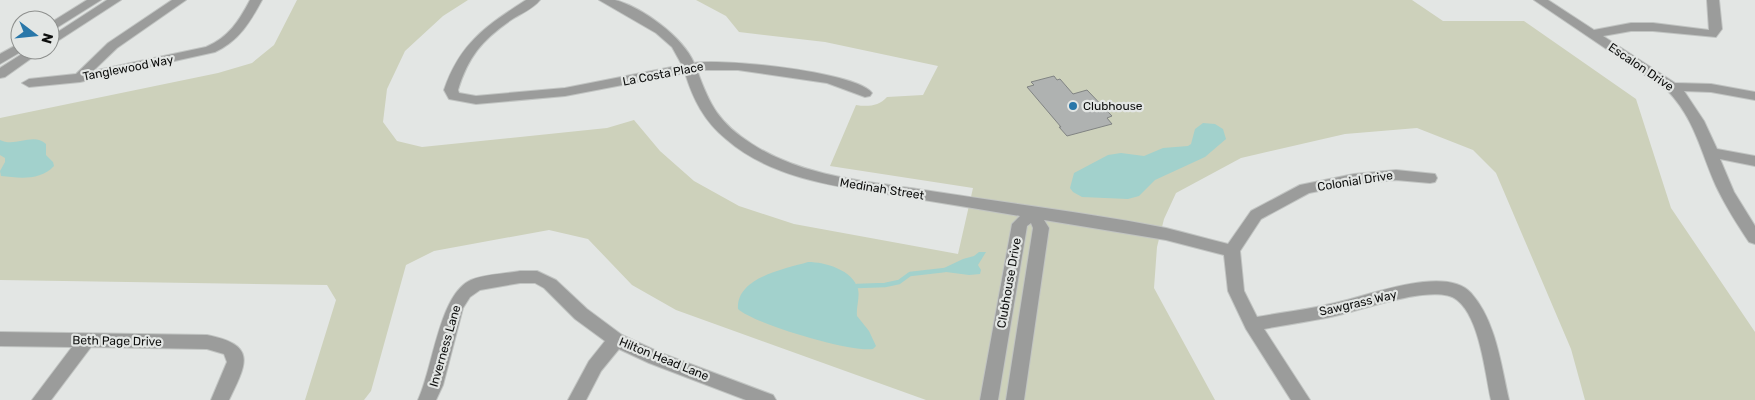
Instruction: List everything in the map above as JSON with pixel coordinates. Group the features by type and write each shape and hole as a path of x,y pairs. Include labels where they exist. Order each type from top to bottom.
{"street":[{"path":"60,22 95,0"},
{"path":"60,36 115,0"},
{"path":"80,78 87,68 106,51 180,0"},
{"name":"Tanglewood Way","path":"30,84 80,78 199,53 224,44 239,31 256,0"},
{"name":"La Costa Place","path":"534,0 492,28 467,51 456,72 451,90 454,96 476,100 577,90 690,67 726,65 839,81 865,93"},
{"name":"Medinah Street","path":"605,0 644,19 669,36 685,55 700,98 710,114 733,137 773,162 805,173 843,182 1166,234 1232,251"},
{"name":"Escalon Drive","path":"1540,0 1672,87 1696,114 1734,206 1755,238"},
{"path":"1592,34 1638,27 1712,34 1716,29 1713,0"},
{"path":"0,74 22,60"},
{"path":"1672,87 1711,88 1755,96"},
{"path":"1711,153 1755,161"},
{"name":"Colonial Drive","path":"1232,251 1256,215 1305,189 1354,179 1396,174 1430,178"},
{"name":"Clubhouse Drive","path":"989,400 1020,224 1033,213 1041,228 1015,400"},
{"path":"1232,251 1236,291 1252,324 1301,400"},
{"name":"Hilton Head Lane","path":"464,293 482,283 520,277 537,277 550,284 581,314 616,340 648,355 767,400"},
{"name":"Sawgrass Way","path":"1252,324 1339,309 1406,291 1442,288 1463,295 1478,316 1500,400"},
{"name":"Inverness Lane","path":"427,400 434,385 455,307 464,293"},
{"name":"Beth Page Drive","path":"0,339 207,342 227,346 233,350 236,357 235,364 220,400"},
{"path":"577,400 595,366 616,340"},
{"path":"42,400 86,341"}],"green space":[{"path":"297,0 468,0 443,16 405,51 387,89 383,122 397,141 422,147 607,128 634,120 660,151 694,181 739,206 794,224 958,254 973,188 830,166 856,105 873,105 887,97 923,95 938,66 825,42 739,32 726,16 696,0 1412,0 1443,21 1524,21 1636,99 1671,208 1755,332 1755,400 1585,400 1571,349 1496,173 1473,150 1417,128 1345,134 1241,158 1176,193 1164,219 1157,247 1154,288 1215,400 926,400 676,310 632,285 588,239 549,230 434,251 406,265 371,391 364,400 305,400 336,300 327,285 0,280 0,118 218,73 252,63 274,45"}],"water":[{"path":"1203,123 1215,124 1223,129 1226,139 1205,157 1155,180 1139,196 1128,199 1082,197 1070,188 1074,173 1108,155 1121,153 1144,156 1163,148 1188,146 1191,144 1195,129"},
{"path":"35,139 41,141 46,144 46,155 53,162 54,166 36,176 22,178 1,176 0,171 5,158 0,155 0,140 12,142"},
{"path":"979,252 986,252 978,265 981,270 980,274 969,275 946,272 944,268 974,256"},
{"path":"808,262 838,268 855,282 858,289 857,316 869,331 876,346 873,349 846,347 804,336 763,322 738,309 739,298 753,282 775,272"}],"building":[{"name":"Clubhouse","path":"1054,76 1057,80 1060,79 1073,94 1087,90 1112,116 1107,118 1112,124 1067,136 1027,87 1034,85 1031,82"}],"waterway":[{"path":"857,286 885,285 899,282 910,274 945,270"}],"place":[{"name":"Clubhouse","path":"1073,106"}]}
